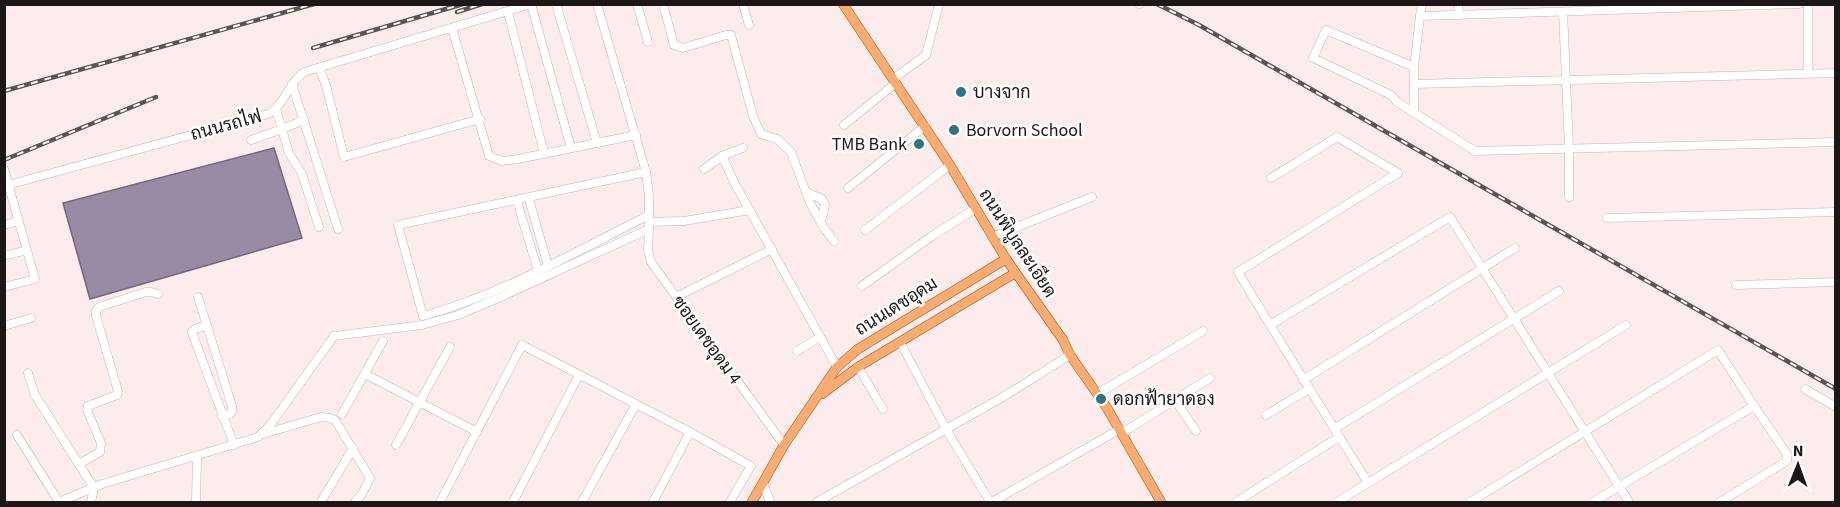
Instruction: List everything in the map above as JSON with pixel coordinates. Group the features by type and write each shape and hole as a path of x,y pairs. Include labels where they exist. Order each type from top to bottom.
{"main road":[{"name":"ถนนพิบูลละเอียด","path":"843,4 950,165 1015,273 1063,340 1070,355 1121,431 1160,502"},
{"name":"ถนนเดชอุดม","path":"752,502 784,446 837,367 858,349 892,327 1006,259"},
{"name":"ถนนเดชอุดม","path":"818,397 858,367 1015,273"},
{"path":"892,327 900,342"}],"street":[{"name":"ถนนรถไฟ","path":"7,185 268,114 276,110 297,76 304,72 531,4"},
{"path":"531,4 571,148"},
{"path":"556,4 597,143"},
{"name":"ซอยเดชอุดม 4","path":"597,4 646,172 649,196 648,251 651,262 784,446"},
{"path":"637,4 648,42"},
{"path":"663,4 674,45 683,48 731,35 753,116 761,134 777,139 791,152 810,203 834,241"},
{"path":"743,4 749,25"},
{"path":"844,125 926,55 939,4"},
{"path":"1414,112 1414,67 1422,4"},
{"path":"1458,4 1459,15"},
{"path":"1420,16 1798,4"},
{"path":"1808,4 1808,73"},
{"path":"508,12 544,153"},
{"path":"1563,12 1569,197"},
{"path":"453,28 489,156 502,161 636,135"},
{"path":"1414,67 1326,30 1313,58 1391,95 1397,102 1474,151 1836,142"},
{"path":"319,68 326,85 344,158 480,119"},
{"path":"1414,84 1836,73"},
{"path":"292,84 338,229"},
{"path":"276,110 289,153 302,174 319,227"},
{"path":"251,140 304,120"},
{"path":"848,189 925,126"},
{"path":"1270,178 1337,137 1398,173 1238,272 1368,483"},
{"path":"704,169 722,156 743,148"},
{"path":"722,156 837,367"},
{"path":"865,230 950,165"},
{"path":"4,169 35,279 4,287"},
{"path":"646,172 529,199 398,225 423,316 456,307 500,289 649,222 684,222 750,210"},
{"path":"808,193 822,199 825,205 821,222"},
{"path":"992,237 1092,197"},
{"path":"529,199 548,266"},
{"path":"518,201 538,271"},
{"path":"862,286 932,236 975,209"},
{"path":"1606,218 1836,212"},
{"path":"1270,325 1450,217 1629,502"},
{"path":"4,225 19,221"},
{"path":"17,435 59,502 94,488 258,437 271,424 334,336 422,325 458,315 503,296 649,222"},
{"path":"1303,380 1515,248"},
{"path":"676,297 772,249"},
{"path":"4,256 27,250"},
{"path":"1736,285 1836,282"},
{"path":"1334,429 1559,291"},
{"path":"79,464 100,452 101,443 87,410 88,406 117,394 118,391 96,311 99,307 146,292 158,294"},
{"path":"198,297 232,406 230,414 222,416"},
{"path":"4,326 31,318"},
{"path":"207,325 192,332 234,445"},
{"path":"1337,502 1626,325"},
{"path":"1097,394 1203,331"},
{"path":"797,351 820,337"},
{"path":"342,414 384,341"},
{"path":"900,342 946,429 991,502 1121,431 1210,378"},
{"path":"440,502 522,345 751,466 730,502"},
{"path":"396,445 450,347"},
{"path":"1470,502 1718,350 1787,454 1787,461 1720,502"},
{"path":"817,502 1003,397 1070,355"},
{"path":"858,367 883,409"},
{"path":"28,373 35,394 94,488 92,502"},
{"path":"365,374 477,432"},
{"path":"513,502 579,375"},
{"path":"1266,415 1309,388"},
{"path":"1805,389 1836,407"},
{"path":"1175,400 1196,431"},
{"path":"582,502 636,404"},
{"path":"1593,502 1754,406"},
{"path":"261,434 321,417 330,418 338,423 370,478 356,502"},
{"path":"653,502 690,432"},
{"path":"1236,502 1339,437"},
{"path":"321,502 353,448"},
{"path":"196,502 197,456"},
{"path":"763,483 770,502"}],"shaded area":[{"path":"274,148 302,238 90,299 63,203"}],"railway":[{"path":"4,91 314,4"},
{"path":"313,48 463,4"},
{"path":"457,12 482,4"},
{"path":"1157,4 1199,25 1836,389"},
{"path":"4,160 156,97"}],"place":[{"name":"บางจาก","path":"961,92"},
{"name":"Borvorn School","path":"954,130"},
{"name":"TMB Bank","path":"919,144"},
{"name":"ดอกฟ้ายาดอง","path":"1101,399"}]}
